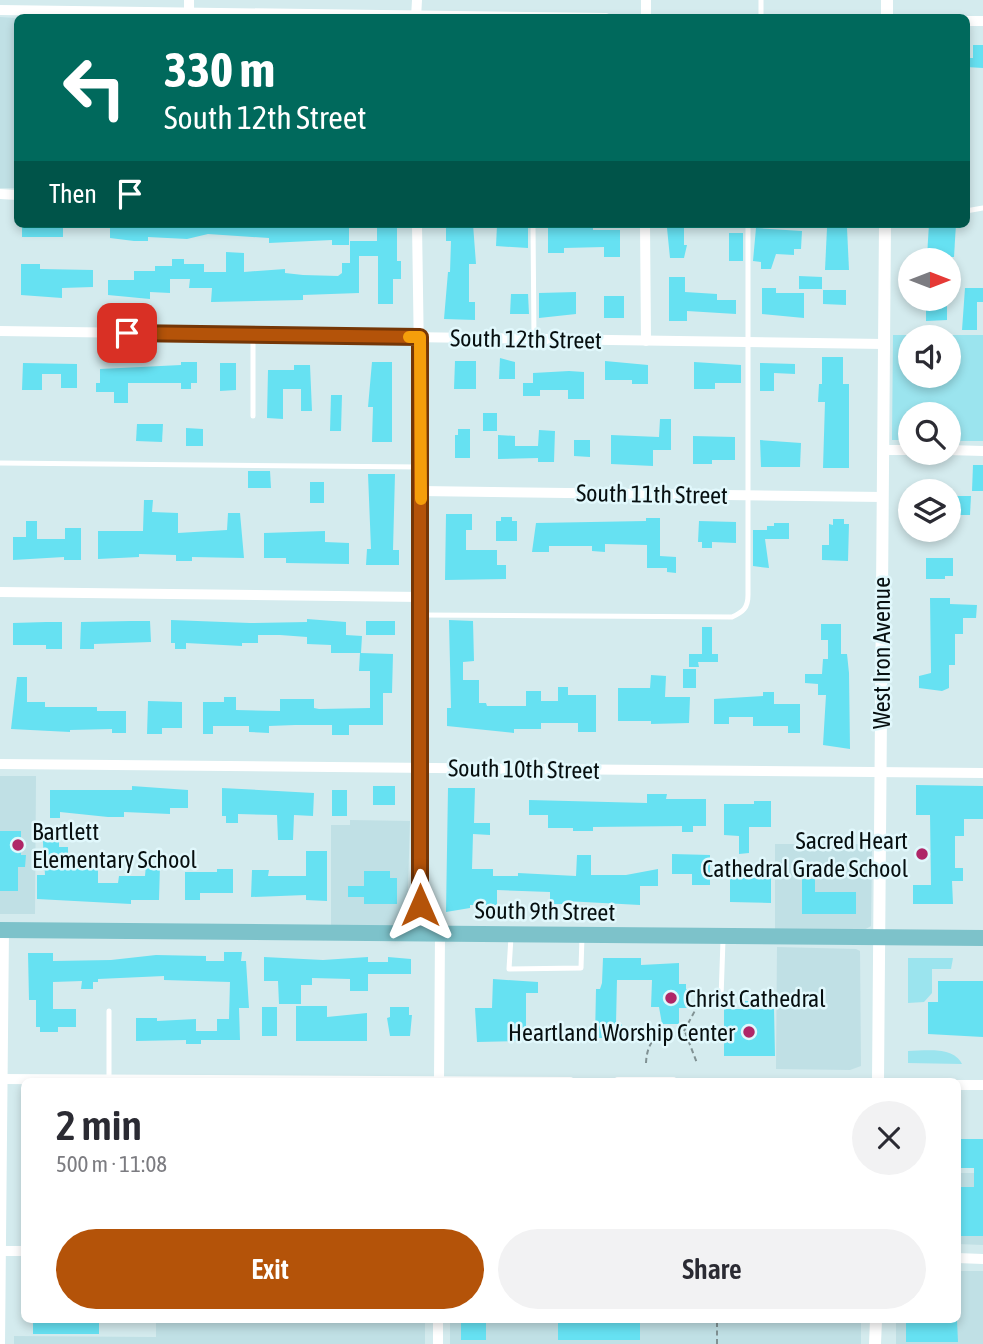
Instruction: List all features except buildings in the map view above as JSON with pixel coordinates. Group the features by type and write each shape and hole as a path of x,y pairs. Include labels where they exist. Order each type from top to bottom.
{"main road":[{"name":"South 9th Street","path":"2,930 983,939"}],"street":[{"path":"0,10 151,14"},
{"path":"417,228 421,467 420,933"},
{"path":"645,228 646,341"},
{"name":"West Iron Avenue","path":"878,1078 885,228"},
{"name":"South 12th Street","path":"0,331 884,344"},
{"path":"883,450 898,450"},
{"path":"961,450 983,451"},
{"name":"South 11th Street","path":"421,491 883,497"},
{"path":"0,592 421,597"},
{"name":"South 10th Street","path":"0,764 983,773"},
{"path":"0,1344 2,930"},
{"path":"439,1078 440,933"},
{"path":"2,1080 21,1080"},
{"path":"961,1085 983,1085"},
{"path":"1,1251 21,1251"},
{"path":"961,1258 983,1259"},
{"path":"438,1323 438,1344"},
{"path":"875,1344 876,1323"}],"lane":[{"path":"534,228 534,339"},
{"path":"421,615 732,617 741,613 748,605 748,228"},
{"path":"253,335 253,416"},
{"path":"0,463 421,467"},
{"path":"511,934 509,969 581,968 582,935"},
{"path":"722,998 723,937"},
{"path":"108,1078 109,1011"}],"path":[{"path":"684,1031 698,1005 722,998"},
{"path":"646,1063 652,1040 664,1031 684,1031"},
{"path":"684,1031 693,1046 697,1063"},
{"path":"717,1323 717,1344"}],"shaded area":[{"path":"0,17 14,18 14,188 0,188"},
{"path":"893,335 898,335 898,388 961,388 961,335 983,335 983,441 961,441 961,402 898,402 898,440 892,440"},
{"name":"Bartlett Elementary School","path":"0,776 36,776 35,914 0,914"},
{"path":"350,820 410,821 407,923 394,926 331,926 331,825 350,825"},
{"path":"775,844 872,844 871,926 864,930 775,930"},
{"path":"777,947 860,951 861,1066 850,1070 776,1069"},
{"path":"908,958 953,958 951,969 932,969 932,993 924,1002 908,1003"},
{"path":"908,1051 945,1052 958,1058 962,1064 908,1063"},
{"path":"961,1173 983,1173 983,1245 961,1244"},
{"path":"961,1271 983,1271 983,1344 896,1344 896,1323 961,1323"},
{"path":"156,1323 425,1323 425,1344 14,1344 14,1336 156,1337"},
{"path":"450,1323 861,1323 861,1344 450,1344"}],"slow traffic":[{"path":"409,337 420,337 421,499"}],"place":[{"name":"Bartlett Elementary School","path":"18,845"},
{"name":"Sacred Heart Cathedral Grade School","path":"922,854"},
{"name":"Christ Cathedral","path":"671,998"},
{"name":"Heartland Worship Center","path":"749,1032"}],"route":[{"path":"127,333 420,337 420,905"}]}
